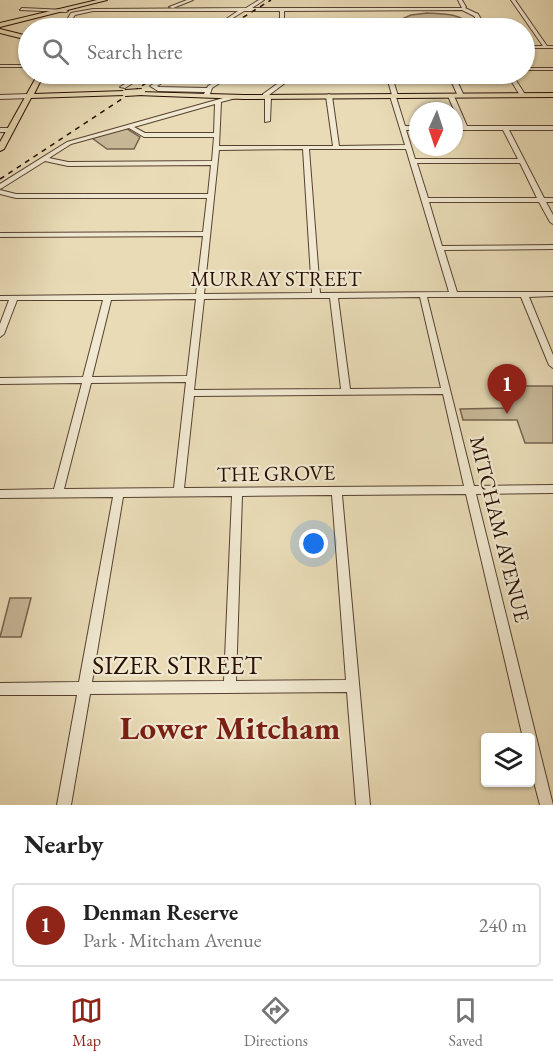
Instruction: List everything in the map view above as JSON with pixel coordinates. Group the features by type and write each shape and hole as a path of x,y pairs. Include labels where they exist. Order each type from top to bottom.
{"main road":[{"path":"29,18 66,11 104,0"},
{"path":"2,23 18,20"},
{"path":"0,31 18,36"},
{"path":"0,149 36,84"},
{"path":"27,100 110,92 207,93 253,97"},
{"path":"27,100 123,92"},
{"path":"207,93 234,97 553,95"}],"street":[{"path":"168,10 191,0"},
{"path":"233,18 262,0"},
{"path":"319,0 320,9"},
{"path":"355,0 357,9"},
{"path":"408,0 411,9"},
{"path":"460,0 463,9"},
{"path":"513,0 526,18"},
{"path":"22,9 66,11"},
{"path":"69,18 71,15 82,12 246,9 463,9 478,18"},
{"path":"282,9 282,18"},
{"path":"535,31 546,47"},
{"path":"535,47 553,47"},
{"path":"0,66 18,66"},
{"path":"535,69 553,69"},
{"path":"123,92 132,84"},
{"path":"156,84 153,86 159,89 207,93"},
{"path":"192,107 218,84"},
{"path":"267,121 266,94 280,84"},
{"path":"391,84 454,295"},
{"path":"456,84 461,96"},
{"path":"516,84 523,96"},
{"path":"329,96 336,147"},
{"path":"452,96 465,128 553,128"},
{"path":"0,97 27,100"},
{"path":"0,187 69,143 234,97"},
{"path":"179,492 216,148 218,101"},
{"path":"129,126 144,135 216,135"},
{"path":"403,128 409,128"},
{"path":"505,128 553,222"},
{"path":"0,130 11,130"},
{"path":"216,148 408,147"},
{"path":"306,148 316,296"},
{"path":"44,159 68,164 213,163"},
{"path":"413,161 521,161"},
{"path":"0,192 16,196 210,196"},
{"path":"425,200 553,200"},
{"path":"0,235 205,234"},
{"path":"440,248 553,247"},
{"path":"524,294 553,365"},
{"name":"MURRAY STREET","path":"0,298 553,294"},
{"name":"MITCHAM AVENUE","path":"423,295 529,733"},
{"path":"334,296 346,392"},
{"path":"58,494 108,297"},
{"path":"0,334 14,298"},
{"path":"0,381 190,379"},
{"path":"190,393 446,391"},
{"name":"THE GROVE","path":"0,494 553,489"},
{"path":"337,491 363,805"},
{"path":"230,687 237,492"},
{"path":"64,805 119,493"},
{"name":"SIZER STREET","path":"0,689 354,686"},
{"name":"MITCHAM AVENUE","path":"535,758 547,805"}],"shaded area":[{"path":"445,14 460,18 404,18 411,15"},
{"path":"126,128 140,137 134,149 107,149 92,138"},
{"path":"501,386 553,386 553,443 525,443 517,420 463,420 460,409 507,408"},
{"path":"10,598 31,598 21,637 0,637"}],"railway":[{"path":"242,18 271,0"},
{"path":"0,179 145,84"}],"place":[{"name":"Denman Reserve","path":"507,414"}],"district":[{"name":"Lower Mitcham","path":"230,727"}]}
